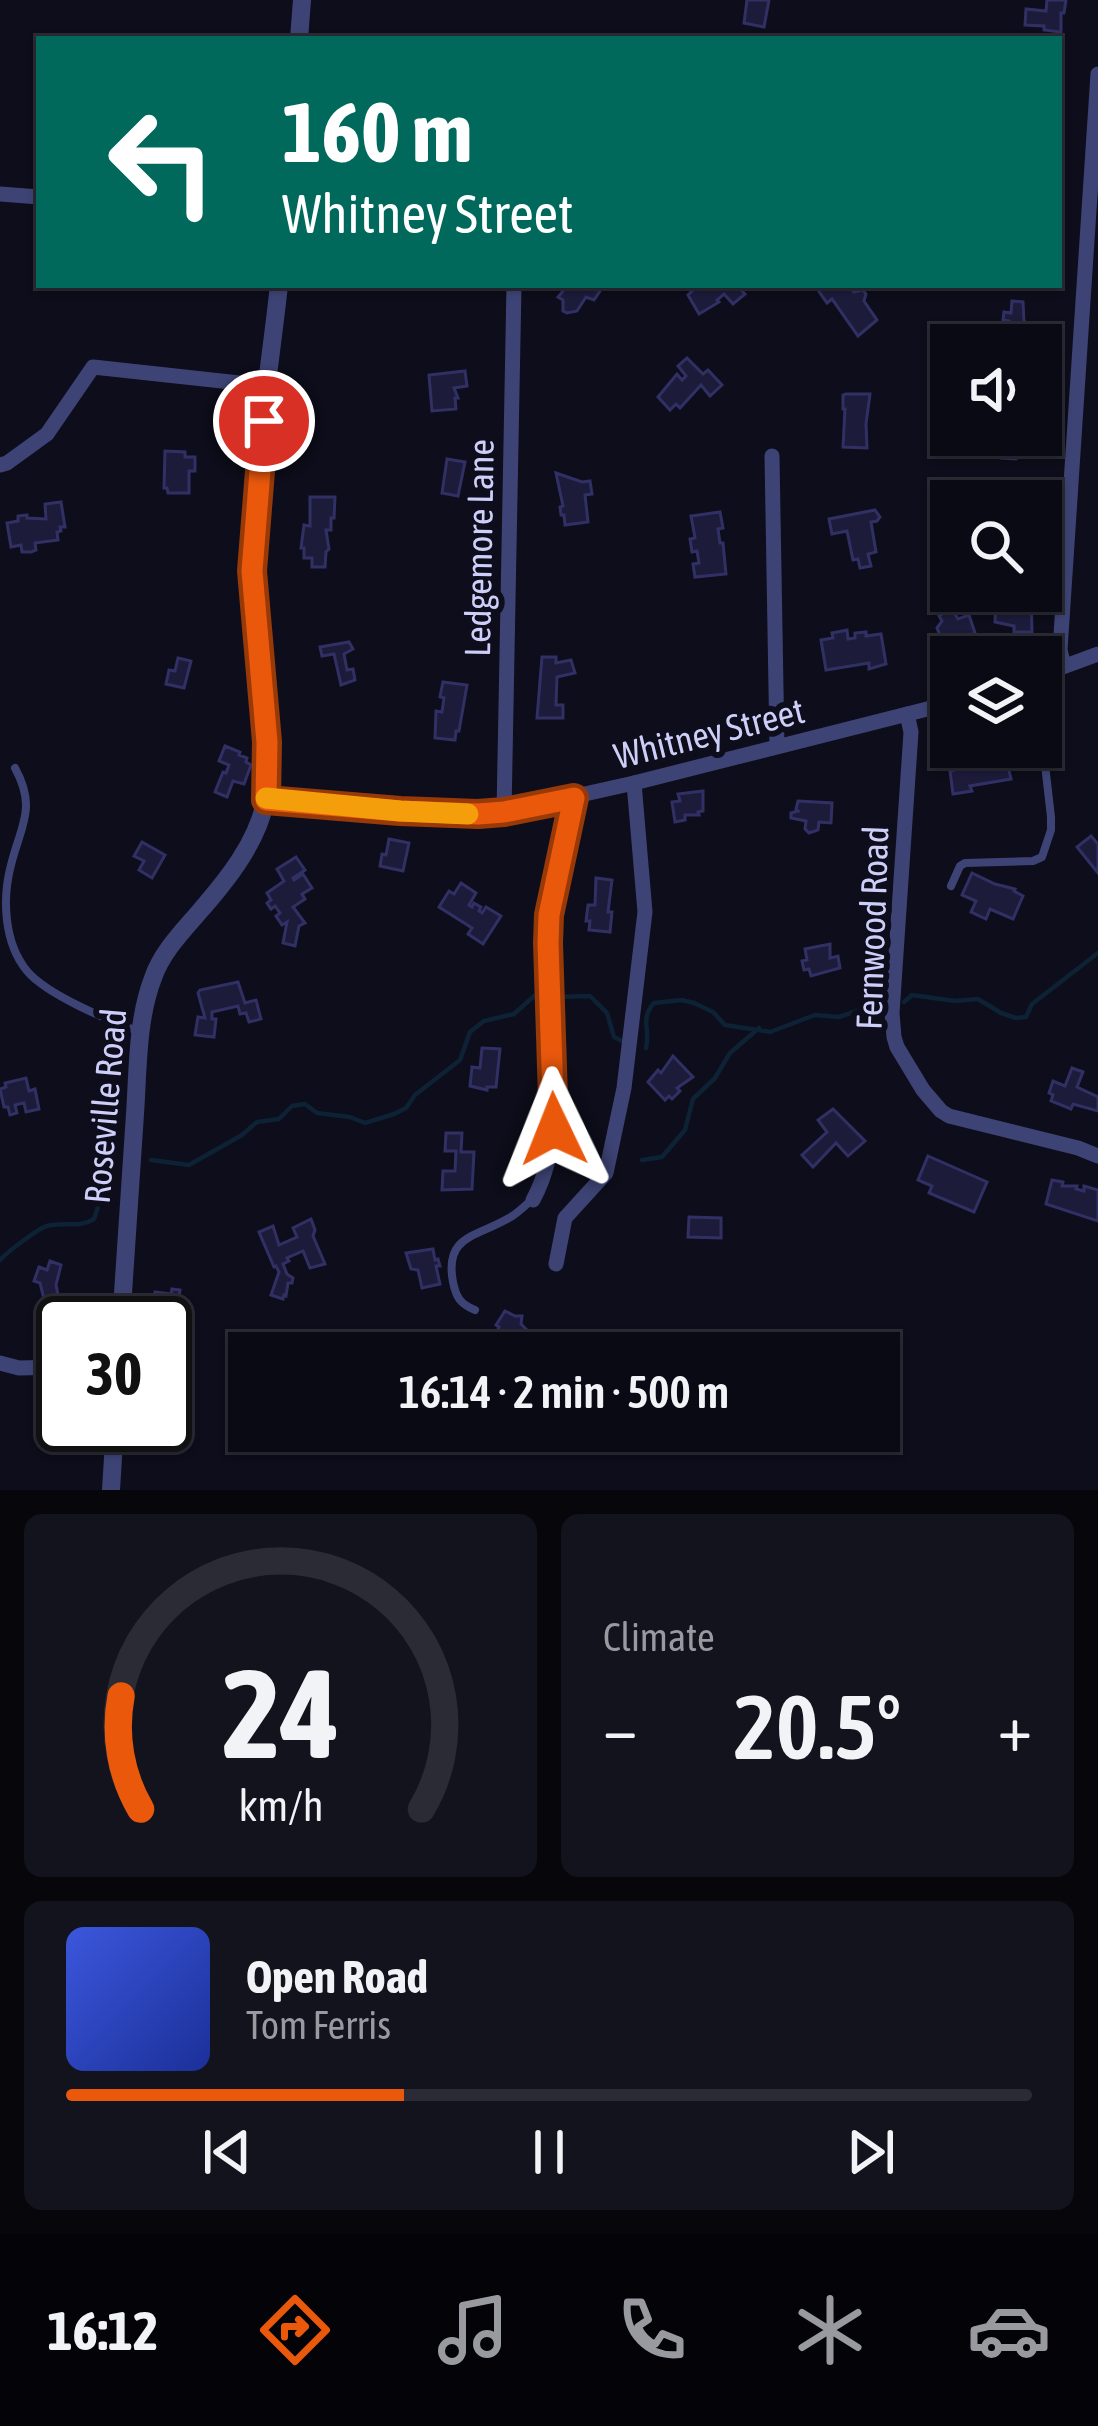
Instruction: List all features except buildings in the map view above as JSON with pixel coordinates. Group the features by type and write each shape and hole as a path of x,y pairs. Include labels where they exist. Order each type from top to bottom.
{"street":[{"path":"299,36 302,0"},
{"path":"1098,74 1060,650 1064,666 1098,654"},
{"path":"0,194 36,197"},
{"name":"Roseville Road","path":"124,1296 142,1033 151,981 163,957 230,874 254,834 266,800 267,742 252,571 279,288"},
{"name":"Ledgemore Lane","path":"504,812 514,288"},
{"path":"0,464 47,434 93,367 268,386"},
{"path":"772,456 777,746"},
{"name":"Whitney Street","path":"266,800 449,814 504,812 930,708"},
{"name":"Fernwood Road","path":"907,714 911,732 892,1012 897,1047 933,1103 950,1116 1098,1156"},
{"path":"556,1264 566,1219 607,1173 624,1088 645,912 634,783"},
{"path":"533,1199 545,1177 554,1129 549,915 574,798"},
{"path":"0,1363 36,1367"},
{"path":"111,1490 113,1452"}],"lane":[{"path":"15,768 28,806 5,905 13,950 29,975 142,1033"},
{"path":"951,886 965,862 1033,862 1042,857 1052,817 1046,768"},
{"path":"475,1310 462,1305 456,1295 450,1261 455,1248 533,1199"}],"waterway":[{"path":"904,1002 912,995 978,999 1001,1013 1026,1017 1032,1004 1098,953"},
{"path":"151,1160 189,1165 257,1122 279,1119 292,1106 305,1104 317,1113 365,1123 394,1114 460,1060 470,1032 484,1021 514,1014 534,996"},
{"path":"555,997 590,996 607,1013 614,1037 624,1042"},
{"path":"646,1048 646,1020 654,1003 682,1000 713,1012 725,1025 770,1032 815,1015 839,1017 883,1002"},
{"path":"642,1160 662,1157 685,1130 693,1099 715,1078 730,1053 759,1028"},
{"path":"0,1260 43,1228 94,1219 107,1178 117,1164"}],"slow traffic":[{"path":"266,798 468,814"}],"route":[{"path":"264,421 252,571 267,742 266,800 478,814 574,798 549,915 554,1129"}]}
